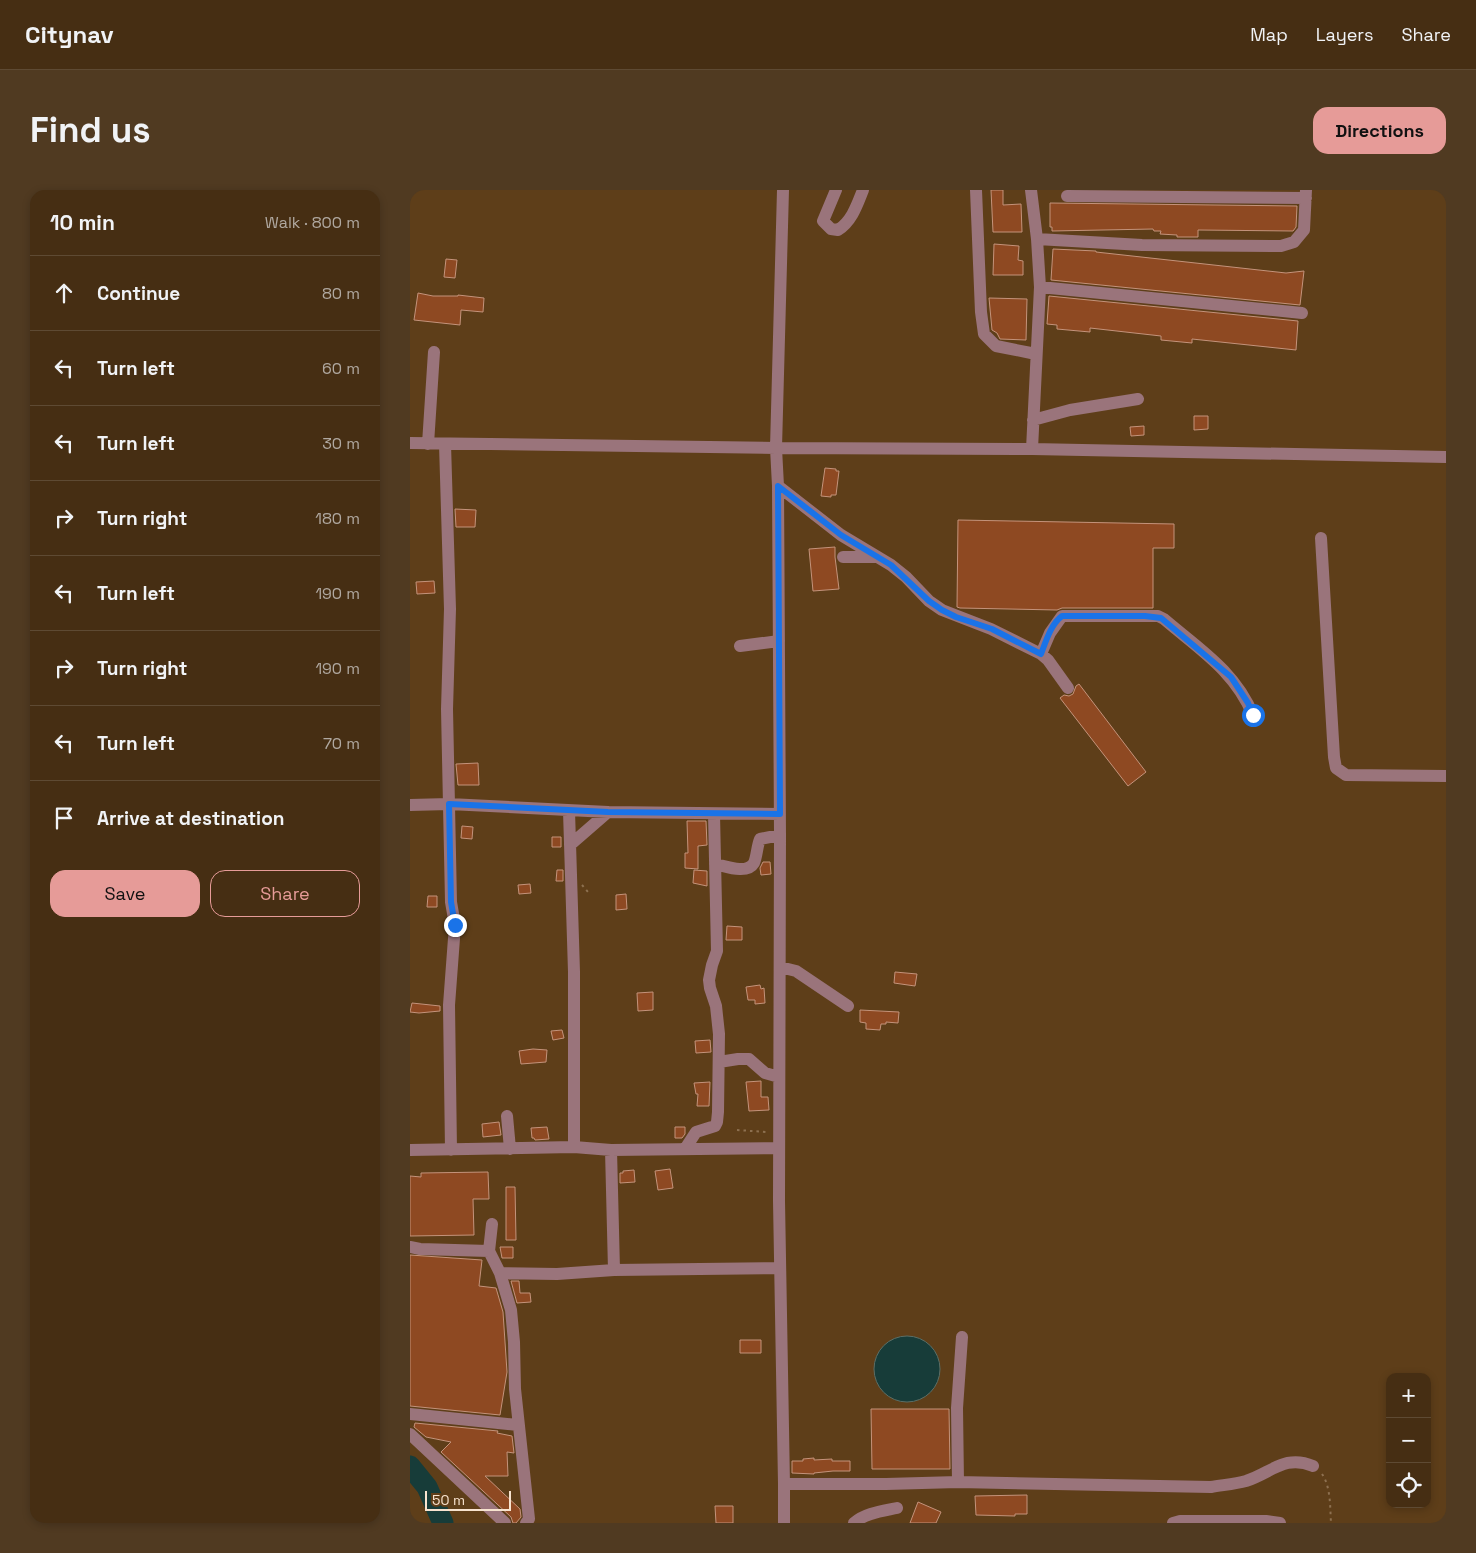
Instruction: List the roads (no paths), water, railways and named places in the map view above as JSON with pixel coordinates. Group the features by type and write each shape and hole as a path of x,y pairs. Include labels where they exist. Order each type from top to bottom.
{"street":[{"path":"783,190 776,448 778,486 780,814 779,1148 784,1523"},
{"path":"836,190 823,221 831,229 838,230 852,214 863,190"},
{"path":"976,190 981,312 984,334 996,346 1036,354"},
{"path":"1031,190 1040,287 1032,449"},
{"path":"1037,239 1142,245 1281,246 1294,242 1304,230 1306,194 1067,196"},
{"path":"1040,287 1302,314"},
{"path":"428,444 434,352"},
{"path":"1033,420 1070,410 1138,399"},
{"path":"410,443 1032,449 1446,457"},
{"path":"445,444 450,609 447,686 451,902 455,925 449,1005 451,1150"},
{"path":"778,486 841,535 898,570 929,601 942,610 956,617 992,629 1041,654 1048,660 1068,688"},
{"path":"1321,538 1336,768 1346,774 1446,776"},
{"path":"842,557 863,556 880,558"},
{"path":"1041,654 1050,633 1062,616 1158,616 1231,677 1248,703 1253,715"},
{"path":"740,646 779,641"},
{"path":"410,805 449,804 608,812 780,814"},
{"path":"569,811 574,972 574,1147"},
{"path":"570,845 608,812"},
{"path":"686,1149 696,1132 712,1128 716,1124 718,1112 719,1034 716,1006 709,980 717,951 714,814"},
{"path":"715,864 745,869 752,866 760,839 780,835"},
{"path":"780,967 796,972 848,1006"},
{"path":"719,1062 738,1059 749,1060 765,1073 779,1077"},
{"path":"508,1116 510,1149"},
{"path":"410,1150 574,1147 611,1150 779,1148"},
{"path":"611,1150 614,1270"},
{"path":"492,1224 489,1251 500,1273 511,1310 515,1389 528,1519 526,1523"},
{"path":"410,1248 489,1251"},
{"path":"500,1273 780,1268"},
{"path":"958,1482 957,1408 962,1337"},
{"path":"410,1414 518,1425"},
{"path":"410,1434 505,1523"},
{"path":"784,1484 958,1482 1210,1487 1245,1481 1293,1461 1313,1466"},
{"path":"854,1523 880,1512 898,1508"},
{"path":"1173,1523 1180,1521 1266,1521 1280,1523"}],"water":[{"path":"907,1336 920,1339 930,1346 937,1356 940,1369 937,1382 930,1392 920,1399 907,1402 894,1399 884,1392 877,1382 874,1369 877,1356 884,1346 894,1339"}],"waterway":[{"path":"410,1466 427,1487 443,1523"}]}
